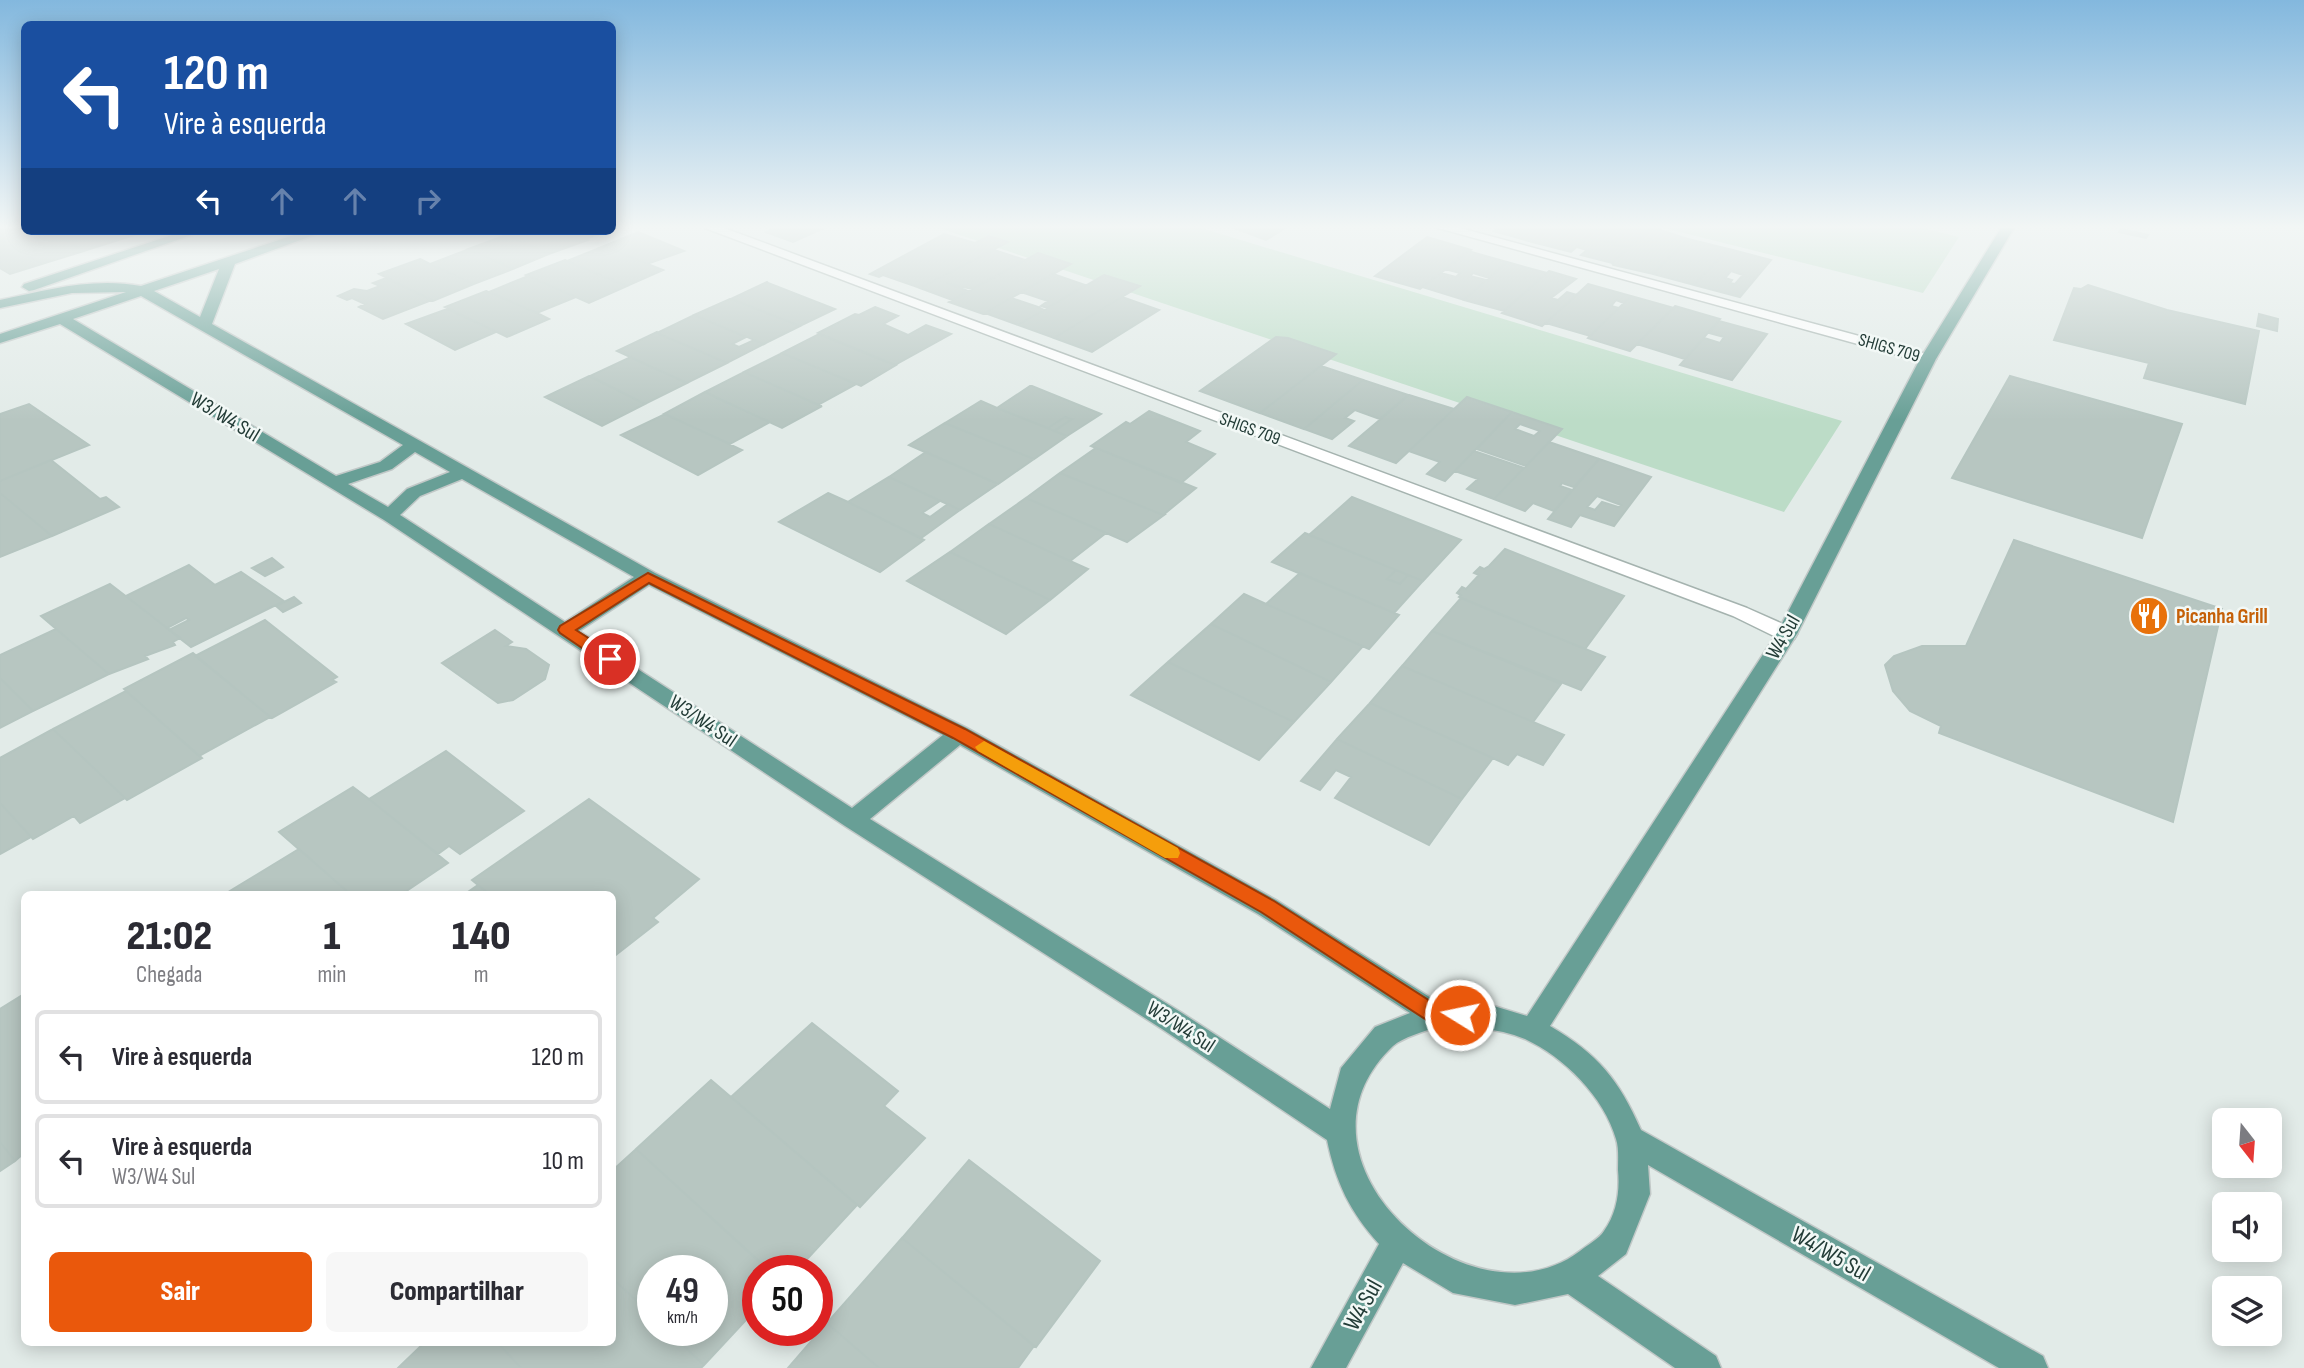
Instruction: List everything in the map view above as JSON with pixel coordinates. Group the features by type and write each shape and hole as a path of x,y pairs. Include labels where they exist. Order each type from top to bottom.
{"main road":[{"path":"0,304 71,292"},
{"path":"0,339 140,292"},
{"path":"144,292 648,577 959,733 1267,906 1435,1015"},
{"path":"204,326 217,292"},
{"name":"W4 Sul","path":"1533,1030 1787,634 1928,359 1969,292"},
{"name":"W3/W4 Sul","path":"61,318 390,516 853,820 1172,1021 1340,1132"},
{"path":"332,482 385,467 400,459 413,444"},
{"path":"390,516 409,494 426,484 464,473"},
{"path":"566,630 648,577"},
{"path":"853,820 959,733"},
{"path":"1435,1015 1484,1015 1533,1030 1565,1049 1593,1074 1616,1105 1631,1140 1634,1194 1615,1243 1571,1277 1515,1289 1453,1276 1398,1242 1368,1209 1348,1171 1340,1132 1351,1077 1385,1036 1435,1015"},
{"name":"W4/W5 Sul","path":"1631,1140 2031,1368"},
{"name":"W4 Sul","path":"1328,1368 1398,1242"},
{"path":"1571,1277 1704,1368"}],"street":[{"name":"SHIGS 709","path":"882,292 1740,612 1787,634"},
{"name":"SHIGS 709","path":"1680,292 1928,359"}],"green space":[{"path":"1129,292 1413,292 1842,421 1784,512"}],"building":[{"path":"348,292 415,292 432,300 383,319 359,307 365,304 338,296"},
{"path":"415,292 455,292 433,301"},
{"path":"488,292 549,319 507,337 445,307"},
{"path":"489,292 564,292 576,297 537,313"},
{"path":"564,292 614,292 589,303"},
{"path":"746,292 791,292 835,309 800,326 731,299"},
{"path":"930,292 967,292 952,300"},
{"path":"967,292 1022,292 983,314 949,302"},
{"path":"1021,292 1074,292 1047,308 1041,306 1048,301"},
{"path":"1075,292 1130,292 1054,338 1018,325"},
{"path":"1438,292 1473,292 1464,300"},
{"path":"1473,292 1526,292 1504,311 1464,300"},
{"path":"1526,292 1559,292 1551,298 1558,300 1567,292 1577,295 1542,326 1502,313"},
{"path":"1580,292 1616,292 1631,296 1624,303 1616,300 1611,306 1619,308 1590,336 1546,323"},
{"path":"1720,292 1744,292 1740,297"},
{"path":"2073,292 2110,292 2167,310 2259,331 2245,404 2144,378 2149,363 2054,340"},
{"path":"1631,296 1674,308 1630,351 1588,338"},
{"path":"1122,297 1159,310 1092,352 1054,338"},
{"path":"1011,298 1044,310 1018,325 985,313"},
{"path":"730,299 800,326 764,344 694,315"},
{"path":"1675,306 1720,319 1685,359 1637,344"},
{"path":"875,307 898,316 883,324 908,335 926,325 951,334 895,365 818,333"},
{"path":"447,309 496,332 455,350 406,324"},
{"path":"2259,314 2278,319 2277,331 2257,326"},
{"path":"694,315 746,337 732,344 739,347 754,340 764,344 727,363 657,333"},
{"path":"1719,321 1767,334 1732,380 1680,365 1704,338 1720,343 1724,337 1709,333"},
{"path":"657,332 727,363 687,383 617,351"},
{"path":"819,334 896,365 861,386 782,353"},
{"path":"1276,337 1288,338 1336,354 1260,413 1200,391"},
{"path":"782,353 856,384 818,405 744,372"},
{"path":"631,357 687,383 645,404 590,376"},
{"path":"1321,366 1363,380 1304,429 1260,413"},
{"path":"744,372 822,406 782,428 705,392"},
{"path":"589,376 645,404 602,426 545,397"},
{"path":"2010,376 2182,424 2142,538 1952,478"},
{"path":"1363,380 1408,395 1380,419 1355,410 1345,418 1354,421 1332,439 1304,429"},
{"path":"1030,386 1101,414 1067,436 1054,431 1072,419 1065,417 1048,428 997,408"},
{"path":"705,392 770,422 730,444 664,414"},
{"path":"1409,395 1454,409 1396,463 1349,446"},
{"path":"1467,397 1512,412 1445,481 1427,474 1440,462 1409,451"},
{"path":"981,401 1067,436 1034,459 945,423"},
{"path":"29,404 89,445 0,481 0,414"},
{"path":"1149,411 1200,431 1186,442 1215,454 1181,483 1091,446 1126,422 1130,424"},
{"path":"1512,412 1562,429 1526,466 1477,449","holes":["1520,424 1540,431 1534,436 1515,429"]},
{"path":"665,414 742,450 698,475 621,435"},
{"path":"1065,417 1072,419 1054,431 1048,428"},
{"path":"945,423 1034,459 998,484 909,445"},
{"path":"1549,442 1599,459 1574,487 1562,483 1560,486 1572,490 1554,511 1533,503 1525,511 1494,499"},
{"path":"1096,448 1196,488 1163,515 1060,473"},
{"path":"1474,451 1524,468 1494,499 1467,489 1478,479 1455,471"},
{"path":"926,452 998,484 960,510 889,477"},
{"path":"1599,459 1651,477 1614,526 1580,515 1571,527 1548,519","holes":["1597,496 1621,505 1618,507 1602,502 1595,510 1587,507"]},
{"path":"51,460 100,499 106,497 119,507 52,536 0,493 0,481"},
{"path":"1060,473 1164,515 1127,542 1026,498"},
{"path":"889,477 940,501 922,513 930,517 948,504 960,510 921,538 848,502"},
{"path":"0,493 48,533 52,536 0,557"},
{"path":"828,493 924,540 880,572 779,522"},
{"path":"1352,497 1461,540 1423,581 1309,535"},
{"path":"1026,498 1106,533 1070,561 989,524"},
{"path":"989,524 1088,569 1050,600 950,552"},
{"path":"1305,533 1396,570 1387,579 1400,584 1408,575 1423,581 1394,613 1272,562"},
{"path":"2014,540 2222,609 2173,822 1939,733 1941,726 1910,711 1893,691 1885,665 1894,656 1922,646 1966,646"},
{"path":"1505,549 1624,596 1585,649 1459,597 1461,595 1457,593 1462,587 1466,589 1479,575 1474,573 1480,567 1484,569 1489,566"},
{"path":"950,552 1050,600 1006,634 907,581"},
{"path":"272,558 283,567 265,576 252,568"},
{"path":"189,565 215,585 241,572 284,601 191,647 169,630 189,620 186,618 167,628 126,596"},
{"path":"1396,570 1408,575 1400,584 1387,579"},
{"path":"1300,573 1399,615 1369,649 1266,604"},
{"path":"110,584 180,638 173,642 175,645 145,656 148,659 109,674 41,616"},
{"path":"1244,594 1363,646 1331,682 1211,624"},
{"path":"294,597 301,603 283,612 276,606"},
{"path":"1461,598 1605,657 1581,690 1432,631"},
{"path":"265,620 337,677 332,680 336,682 272,718 195,656"},
{"path":"1211,624 1331,682 1294,722 1168,662"},
{"path":"56,629 109,674 33,711 0,678 0,655"},
{"path":"495,630 512,642 506,646 526,649 549,665 545,679 513,700 498,703 442,663"},
{"path":"1432,631 1561,684 1533,722 1402,666"},
{"path":"193,653 270,717 199,756 124,689"},
{"path":"1168,662 1294,722 1259,760 1131,695"},
{"path":"1402,666 1564,735 1543,765 1517,754 1508,765 1370,703"},
{"path":"0,678 33,711 0,728"},
{"path":"126,691 202,758 127,800 53,729"},
{"path":"1370,703 1493,758 1462,799 1337,739"},
{"path":"53,729 125,798 80,823 74,816 33,839 0,803 0,758"},
{"path":"1337,739 1462,799 1429,845 1335,798 1351,777 1336,770 1320,790 1301,781"},
{"path":"446,751 524,811 460,854 449,846 438,854 369,799"},
{"path":"353,787 448,863 406,891 347,891 279,832"},
{"path":"589,799 699,879 653,918 658,922 616,955 616,891 485,891 472,880"},
{"path":"0,803 31,837 0,854"},
{"path":"299,849 347,891 230,891"},
{"path":"478,885 485,891 469,891"},
{"path":"21,996 21,1156 15,1161 0,1142 0,1009"},
{"path":"812,1023 898,1091 884,1106 925,1138 860,1207 731,1097"},
{"path":"711,1080 857,1205 811,1255 752,1255 636,1149"},
{"path":"0,1142 15,1161 0,1171"},
{"path":"636,1149 753,1255 742,1255 742,1324 728,1339 728,1255 637,1255 637,1301 616,1282 616,1167"},
{"path":"969,1160 1100,1261 1036,1347 902,1238"},
{"path":"902,1238 1034,1346 1018,1368 879,1368 833,1328 833,1316"},
{"path":"616,1282 637,1301 637,1346 684,1346 704,1365 701,1368 521,1368 501,1346 616,1346"},
{"path":"833,1328 879,1368 788,1368 807,1346 833,1346"},
{"path":"421,1346 501,1346 521,1368 398,1368"},
{"path":"684,1346 722,1346 704,1365"}],"slow traffic":[{"path":"984,747 1171,853"}],"place":[{"name":"Picanha Grill","path":"2149,616"}],"route":[{"path":"610,659 566,630 648,577 959,733 1267,906 1435,1015 1460,1015"}]}
